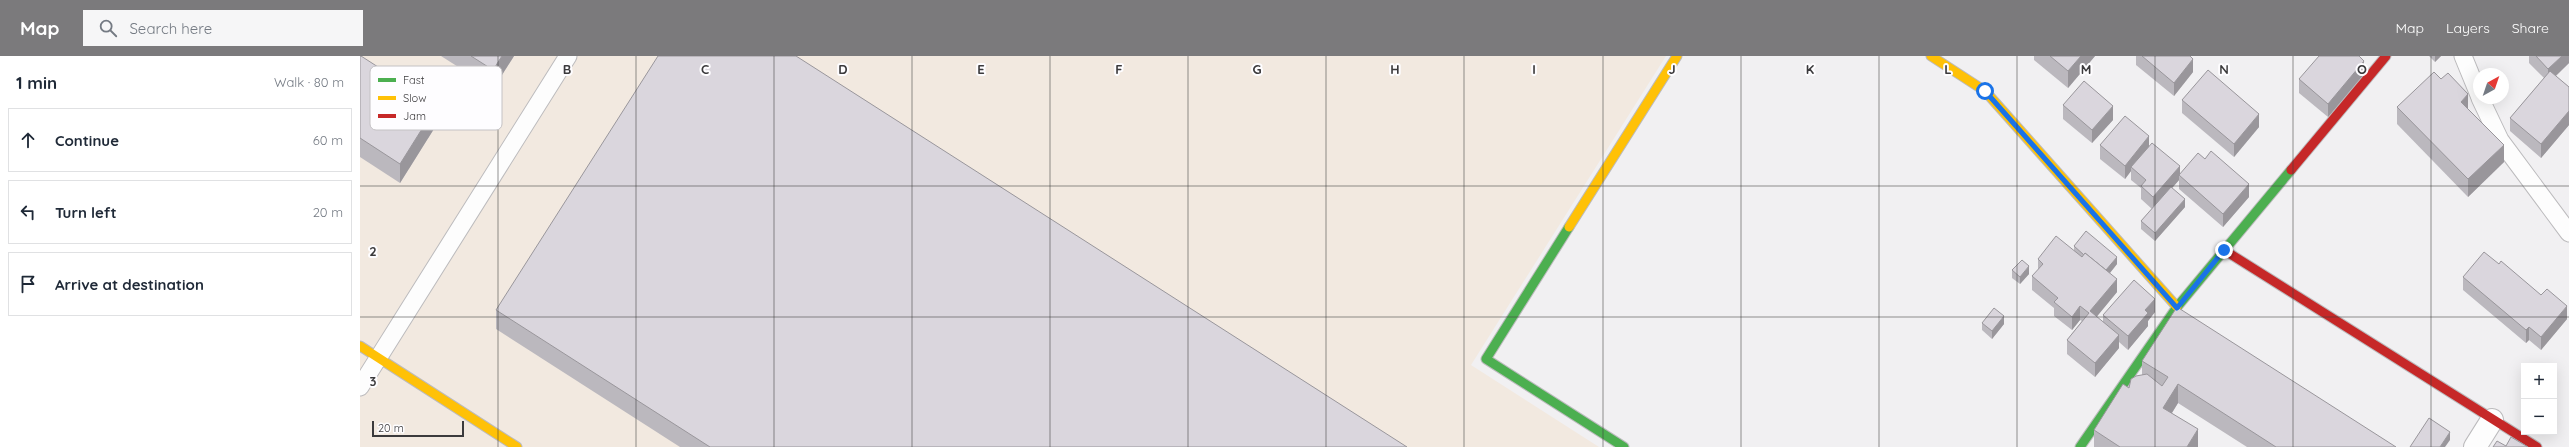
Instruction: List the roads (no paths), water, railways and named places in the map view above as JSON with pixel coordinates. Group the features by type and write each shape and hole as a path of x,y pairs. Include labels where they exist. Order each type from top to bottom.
{"street":[{"path":"1624,447 1486,359 1678,56"},
{"path":"1931,56 1985,91 2177,308"},
{"path":"2080,447 2177,308 2386,56"},
{"path":"2224,250 2537,447"},
{"path":"360,346 517,447"},
{"path":"2475,447 2492,420"}],"lane":[{"path":"360,387 568,56"},
{"path":"2463,56 2473,80"},
{"path":"2483,104 2500,140 2569,234"}]}
